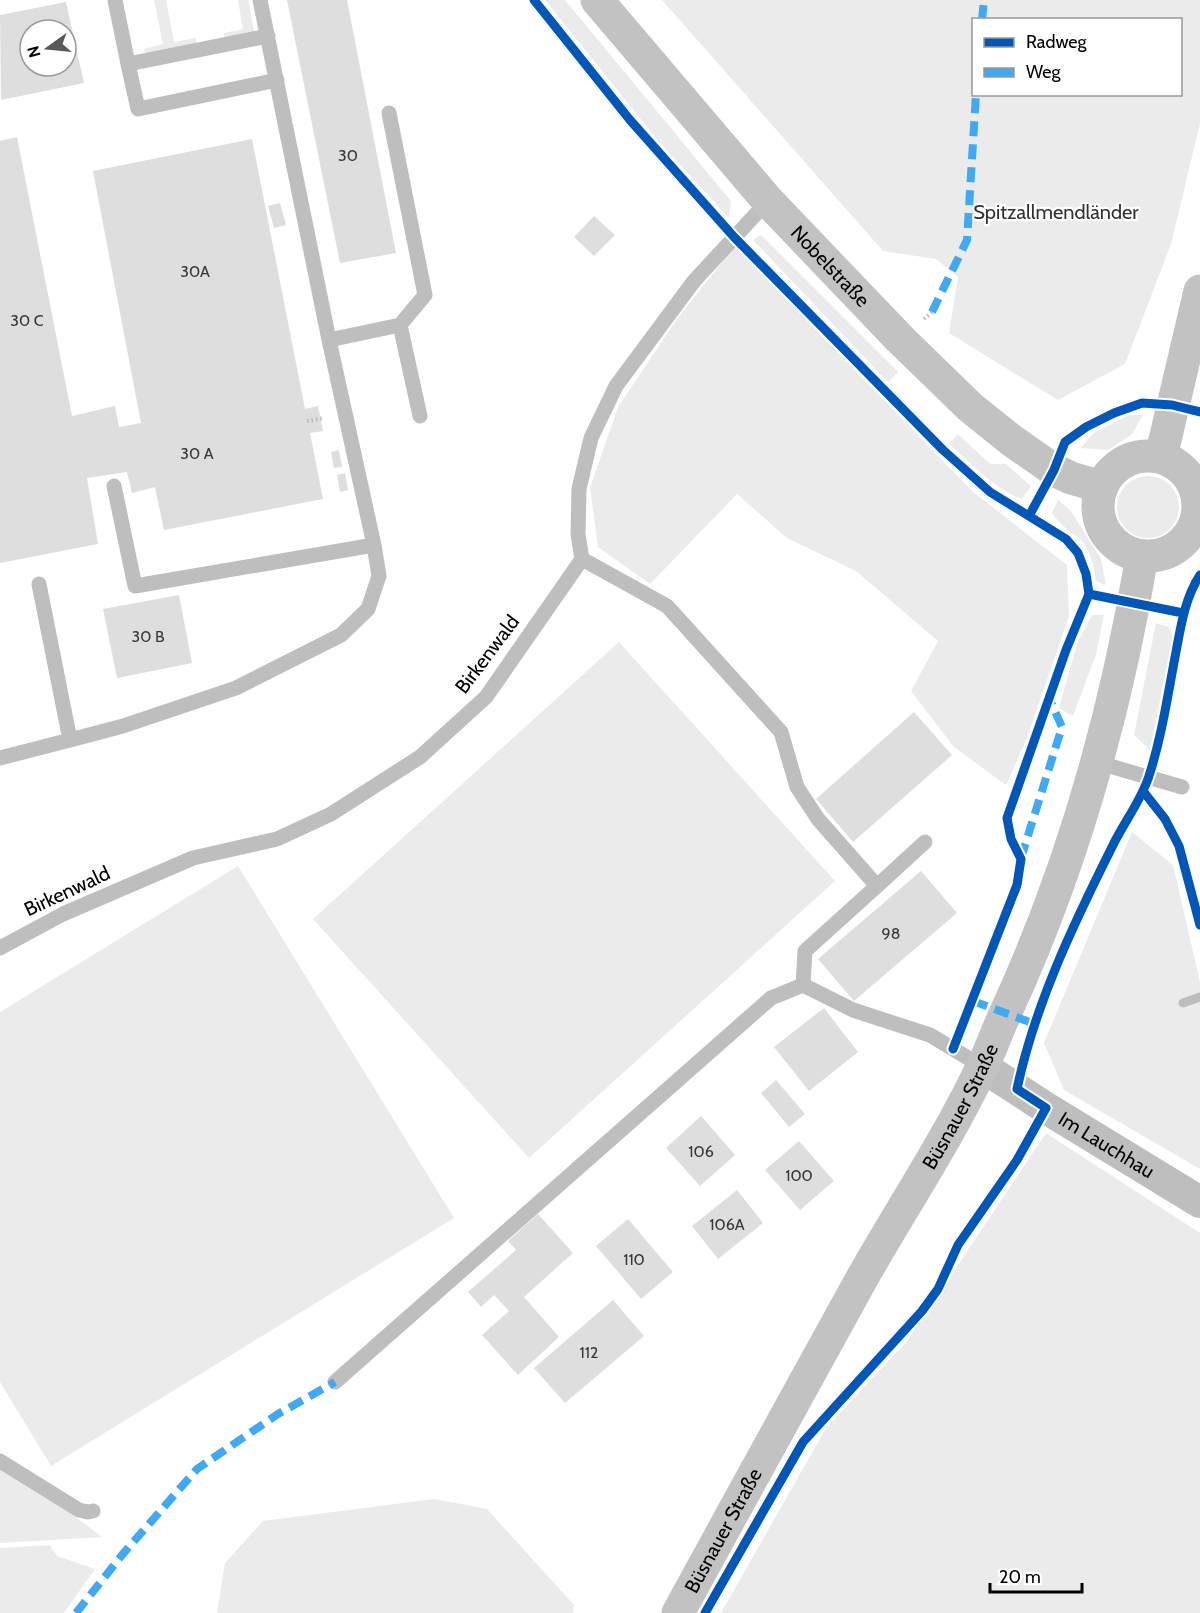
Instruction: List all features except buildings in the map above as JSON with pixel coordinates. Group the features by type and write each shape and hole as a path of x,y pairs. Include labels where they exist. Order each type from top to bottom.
{"street":[{"name":"Nobelstraße","path":"597,0 768,201 900,339 970,407 1011,440 1054,470 1071,478 1102,487"},
{"path":"1161,457 1200,291"},
{"path":"1161,457 1177,465 1190,477 1197,492 1199,509 1195,525 1186,539 1174,550 1159,556 1142,556 1127,552 1114,544 1105,532 1099,517 1098,502 1102,487 1109,474 1132,458 1161,457"},
{"name":"Büsnauer Straße","path":"678,1613 862,1279 947,1134 982,1067 1048,915 1076,834 1096,762 1134,603 1142,556"},
{"name":"Im Lauchhau","path":"982,1067 1200,1202"}],"lane":[{"path":"115,0 138,109 277,80"},
{"path":"0,758 123,726 236,688 341,635 368,609 379,576 374,545 329,340 260,0"},
{"path":"128,64 267,36"},
{"path":"329,340 400,325 425,295 389,112"},
{"path":"768,201 694,282 616,386 591,438 579,489 578,534 582,559 667,606 781,732 797,787 818,819 877,886"},
{"path":"400,325 420,416"},
{"path":"114,486 135,586 374,545"},
{"name":"Birkenwald","path":"0,948 63,914 193,858 277,839 331,814 420,757 486,697 582,559"},
{"path":"39,584 70,740"},
{"path":"1096,762 1182,788"},
{"path":"803,985 805,951 925,842"},
{"path":"335,1382 771,998 803,985 853,1010 930,1035 982,1067"},
{"path":"0,1461 79,1510 93,1511"}],"path":[{"path":"1172,405 1142,403 1114,413 1086,427 1065,442 1054,470 1029,516 1066,539 1078,553 1086,574 1089,594 1183,613 1191,588 1200,575"}],"green space":[{"path":"154,0 166,0 174,42 196,38 196,48 146,58 144,49 163,44"},
{"path":"238,0 248,0 255,35 224,42 224,33 243,29"},
{"path":"545,0 565,0 731,201 729,218 659,142"},
{"name":"Spitzallmendländer","path":"662,0 1200,0 1200,123 1171,244 1125,364 1058,400 949,333 958,277 936,259 883,251"},
{"path":"761,235 898,372 888,382 753,240"},
{"path":"735,246 973,492 1067,565 1069,616 1027,738 1006,785 954,747 911,691 938,641 856,571 787,538 737,494 650,584 598,547 590,488 618,407 677,319"},
{"path":"1129,415 1143,415 1132,434 1109,450 1080,448 1094,433"},
{"path":"958,434 990,464 1006,464 1031,486 1022,499 992,482 949,444"},
{"path":"1148,476 1170,485 1179,507 1170,529 1148,538 1126,529 1117,507 1126,485"},
{"path":"1058,500 1071,511 1101,559 1106,585 1096,581 1092,559 1081,540 1052,513"},
{"path":"1092,615 1104,615 1096,654 1073,716 1059,708 1077,643"},
{"path":"1156,623 1169,627 1173,636 1150,750 1134,735"},
{"path":"619,642 835,881 529,1158 313,919"},
{"path":"1132,832 1173,865 1200,982 1200,1169 1064,1090 1044,1043"},
{"path":"238,866 454,1218 51,1466 0,1382 0,1012"},
{"path":"1046,1133 1200,1233 1200,1613 721,1613 826,1428 907,1341"},
{"path":"0,1459 102,1537 0,1543"},
{"path":"434,1499 487,1509 574,1605 573,1613 217,1613 225,1563 263,1521"},
{"path":"50,1545 57,1556 95,1569 64,1613 0,1613 0,1548"}],"waterway":[{"path":"1183,1003 1200,997"}],"marked path":[{"path":"982,18 984,0"},
{"path":"932,312 967,240 976,96"},
{"path":"1021,858 1062,727 1050,700"},
{"path":"973,1001 1035,1024"},
{"path":"76,1613 122,1555 197,1469 278,1414 335,1382"}],"cycle path":[{"path":"534,0 630,120 734,237 943,450 990,492 1066,539 1078,553 1086,574 1089,594 1183,613"},
{"path":"1029,516 1054,470 1065,442 1086,427 1114,413 1142,403 1172,405 1200,412"},
{"path":"705,1613 803,1442 922,1311 938,1289 958,1245 1017,1160 1046,1108 1017,1089 1025,1057 1045,995 1070,934 1149,776 1161,730 1184,612 1200,575"},
{"path":"953,1049 1017,885 1021,859 1011,839 1007,818 1066,650 1089,594"},
{"path":"1143,791 1165,819 1179,846 1200,925"}]}
